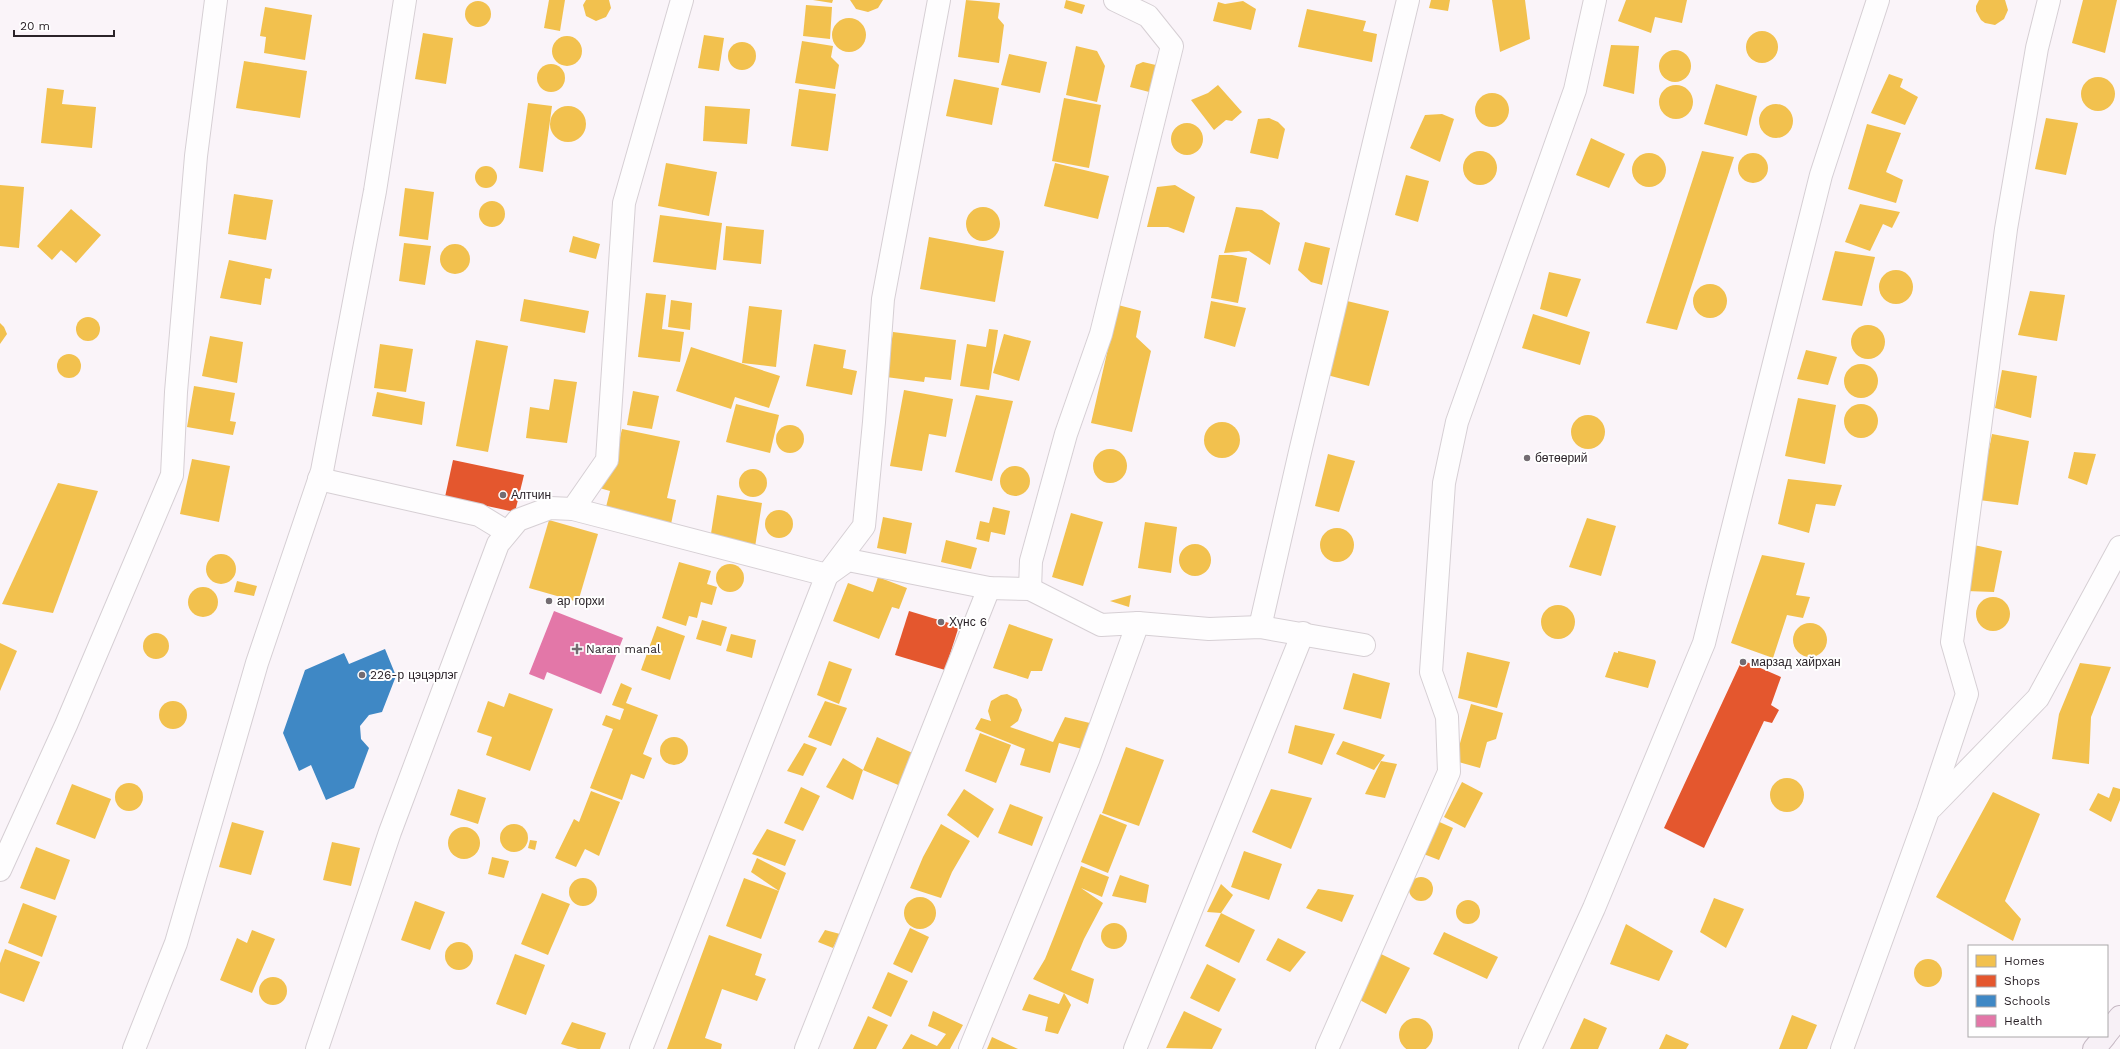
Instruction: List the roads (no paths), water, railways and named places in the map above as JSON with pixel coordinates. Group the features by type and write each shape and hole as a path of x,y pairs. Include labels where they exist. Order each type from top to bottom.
{"main road":[{"path":"2108,1032 2120,1017"},
{"path":"2094,1049 2104,1037"}],"street":[{"path":"0,870 66,725 172,475 176,392 196,156 216,0"},
{"path":"134,1049 176,943 257,663 319,479 373,199 406,0"},
{"path":"573,509 607,460 624,203 682,0"},
{"path":"641,1049 827,574 864,526 874,422 883,299 939,0"},
{"path":"1030,589 1031,561 1066,434 1101,334 1172,46 1148,16 1115,0"},
{"path":"1260,627 1300,452 1408,0"},
{"path":"1327,1049 1449,772 1447,717 1431,672 1444,483 1457,422 1575,90 1595,0"},
{"path":"1530,1049 1594,908 1704,643 1820,175 1878,0"},
{"path":"1842,1049 1928,811 1967,694 1952,642 2006,229 2037,48 2049,0"},
{"path":"319,479 479,515 507,532"},
{"path":"318,1049 390,832 498,544 518,520 550,508 573,509 827,574 848,560 989,588 1030,589 1100,625 1138,622 1209,629 1260,627 1303,633 1364,645"},
{"path":"1928,811 2038,698 2120,547"},
{"path":"806,1049 989,588"},
{"path":"970,1049 1090,758 1138,622"},
{"path":"1135,1049 1303,633"}],"place":[{"name":"бөтөөрий","path":"1527,458"},
{"name":"Алтчин","path":"503,495"},
{"name":"ар горхи","path":"549,601"},
{"name":"Хүнс 6","path":"941,622"},
{"name":"Naran manal","path":"577,649"},
{"name":"марзад хайрхан","path":"1743,662"},
{"name":"226-р цэцэрлэг","path":"362,675"}]}
